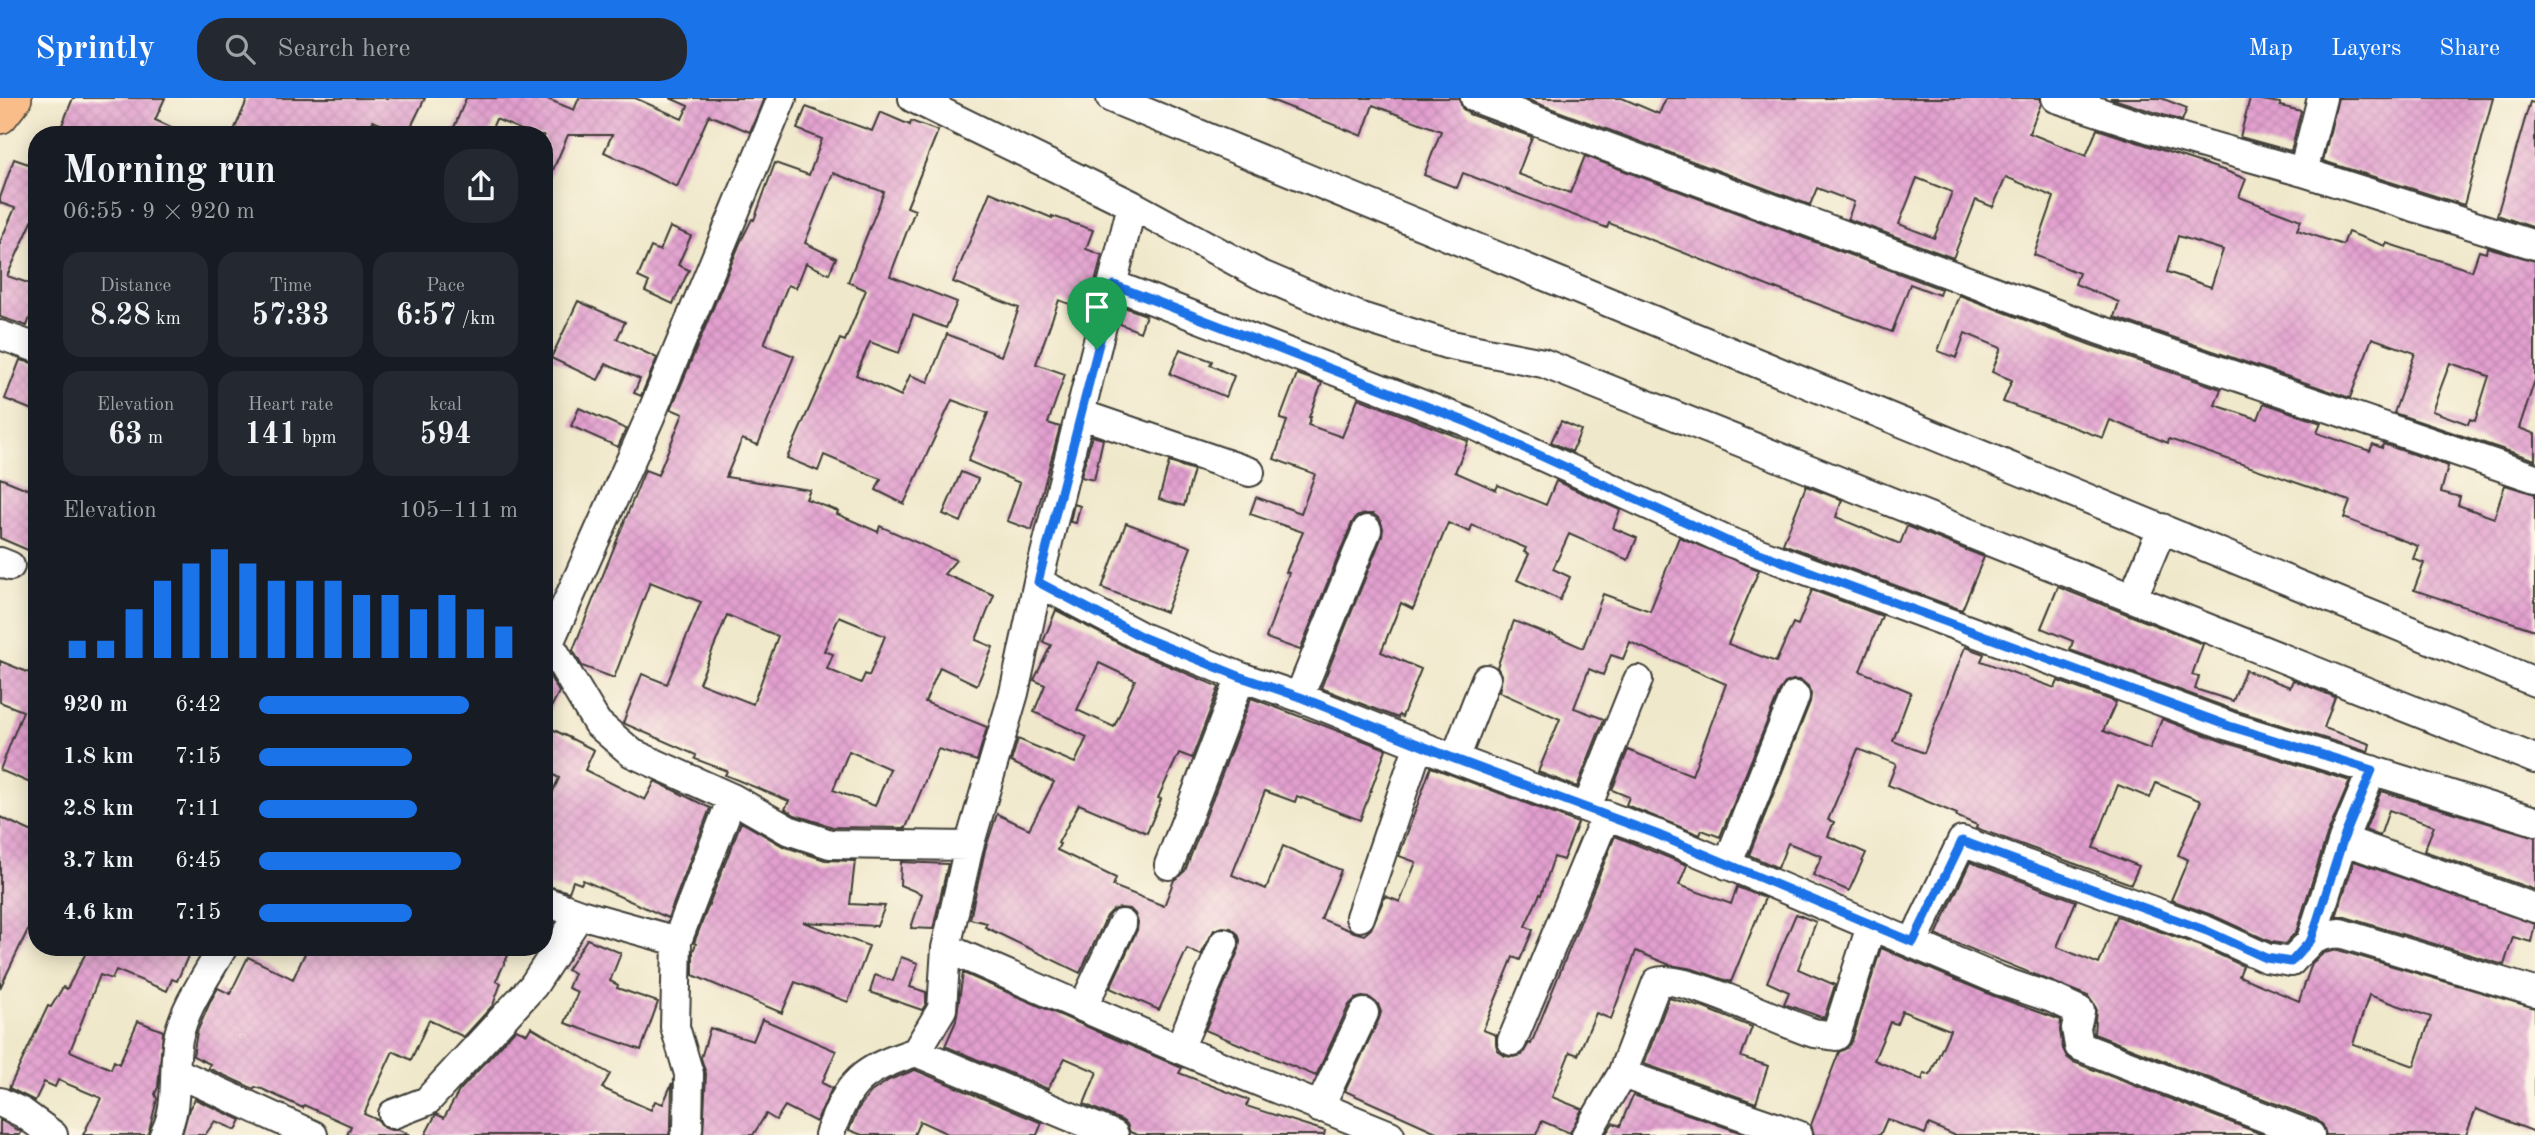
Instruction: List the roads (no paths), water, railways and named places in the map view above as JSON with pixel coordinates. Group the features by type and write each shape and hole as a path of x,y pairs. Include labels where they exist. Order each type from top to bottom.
{"main road":[{"path":"0,116 14,98"}],"street":[{"path":"553,632 650,417 782,98"},
{"path":"913,98 1132,205 1259,274 1358,316 1446,344 1543,363 2535,759"},
{"path":"1111,98 1158,107 2535,682"},
{"path":"1475,98 2097,329 2535,478"},
{"path":"2056,98 2535,245"},
{"path":"2303,172 2322,98"},
{"path":"916,1052 942,1009 946,948 969,846 1014,692 1038,582 1132,205"},
{"path":"1114,285 1467,422 1727,541 2229,726 2535,821"},
{"path":"0,335 28,345"},
{"path":"1080,414 1250,472"},
{"path":"2133,597 2162,528"},
{"path":"1300,697 1367,530"},
{"path":"1038,582 1142,637 1455,759 1597,811 2001,981 2052,998 2080,1011 2076,1028 2079,1046 2310,1135"},
{"path":"553,654 597,723 632,753 732,798 788,830 830,844 969,846"},
{"path":"1169,865 1241,677"},
{"path":"1455,759 1486,679"},
{"path":"1511,1041 1597,811 1638,680"},
{"path":"1727,865 1795,696"},
{"path":"1360,917 1419,744"},
{"path":"1913,942 1962,841 2207,931 2266,958 2291,962 2311,940 2343,840 2372,770"},
{"path":"691,1133 688,1074 674,1027 677,941 732,798"},
{"path":"2343,840 2535,908"},
{"path":"553,904 677,941"},
{"path":"553,955 580,914"},
{"path":"1083,1007 1122,924"},
{"path":"1586,1135 1622,1074 1657,982 1664,979 1698,988 1815,1033 1836,1036 1871,926"},
{"path":"2311,940 2340,933 2535,992"},
{"path":"1179,1049 1224,943"},
{"path":"946,948 1319,1108 1390,1135"},
{"path":"164,1135 172,1121 178,1040 184,1019 218,956"},
{"path":"393,1114 427,1101 533,986 553,956"},
{"path":"1319,1108 1364,1013"},
{"path":"829,1135 842,1100 861,1075 888,1061 916,1052 1114,1135"},
{"path":"176,1072 313,1135"},
{"path":"1622,1074 1798,1135"},
{"path":"0,1102 23,1113 53,1135"}]}
